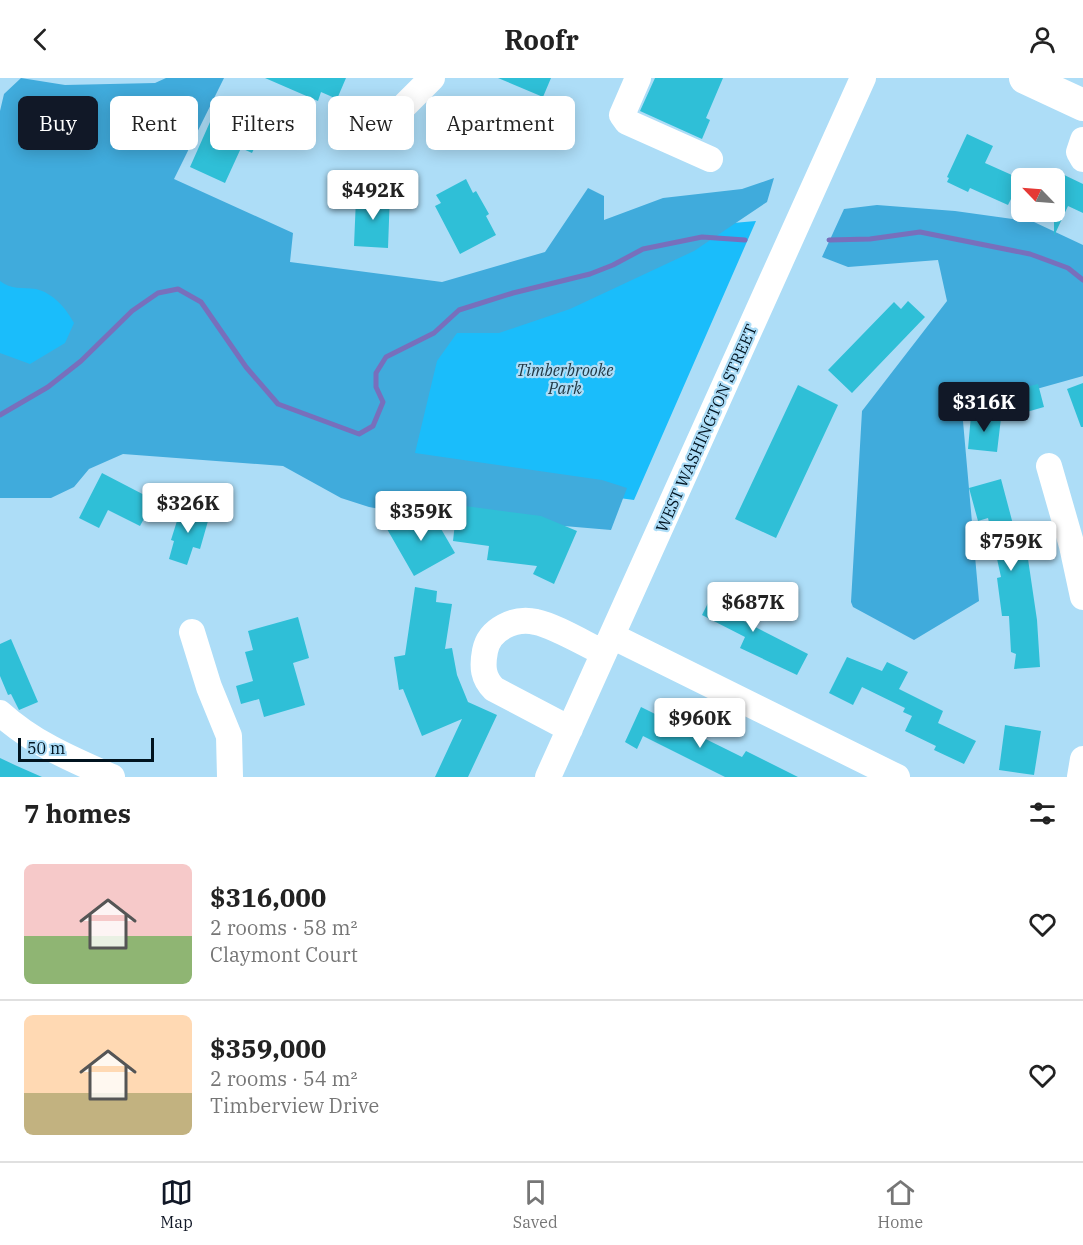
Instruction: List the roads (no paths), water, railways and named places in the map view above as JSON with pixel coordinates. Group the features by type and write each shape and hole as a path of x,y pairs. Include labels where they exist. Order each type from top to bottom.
{"main road":[{"path":"1025,78 1083,105"}],"street":[{"path":"414,96 432,78"},
{"path":"638,78 622,115 627,122 710,159"},
{"name":"WEST WASHINGTON STREET","path":"548,777 863,78"},
{"path":"1083,140 1079,152 1083,159"},
{"path":"1049,466 1072,546 1083,597"},
{"path":"570,729 494,690 486,681 482,664 486,646 496,631 508,624 536,622 608,644 897,777"},
{"path":"192,632 209,687 229,736 230,777"},
{"path":"0,713 19,731 48,749 112,777"},
{"path":"1080,777 1083,759"}],"waterway":[{"path":"829,240 870,239 920,232 1030,254 1068,268 1083,280"},
{"path":"0,415 48,387 81,361 132,311 158,293 178,289 201,302 246,367 278,404 359,434 373,426 383,402 376,387 376,373 386,357 434,333 459,310 513,293 590,274 643,249 702,237 745,240"}],"park label":[{"name":"Timberbrooke Park","path":"565,379"}]}
